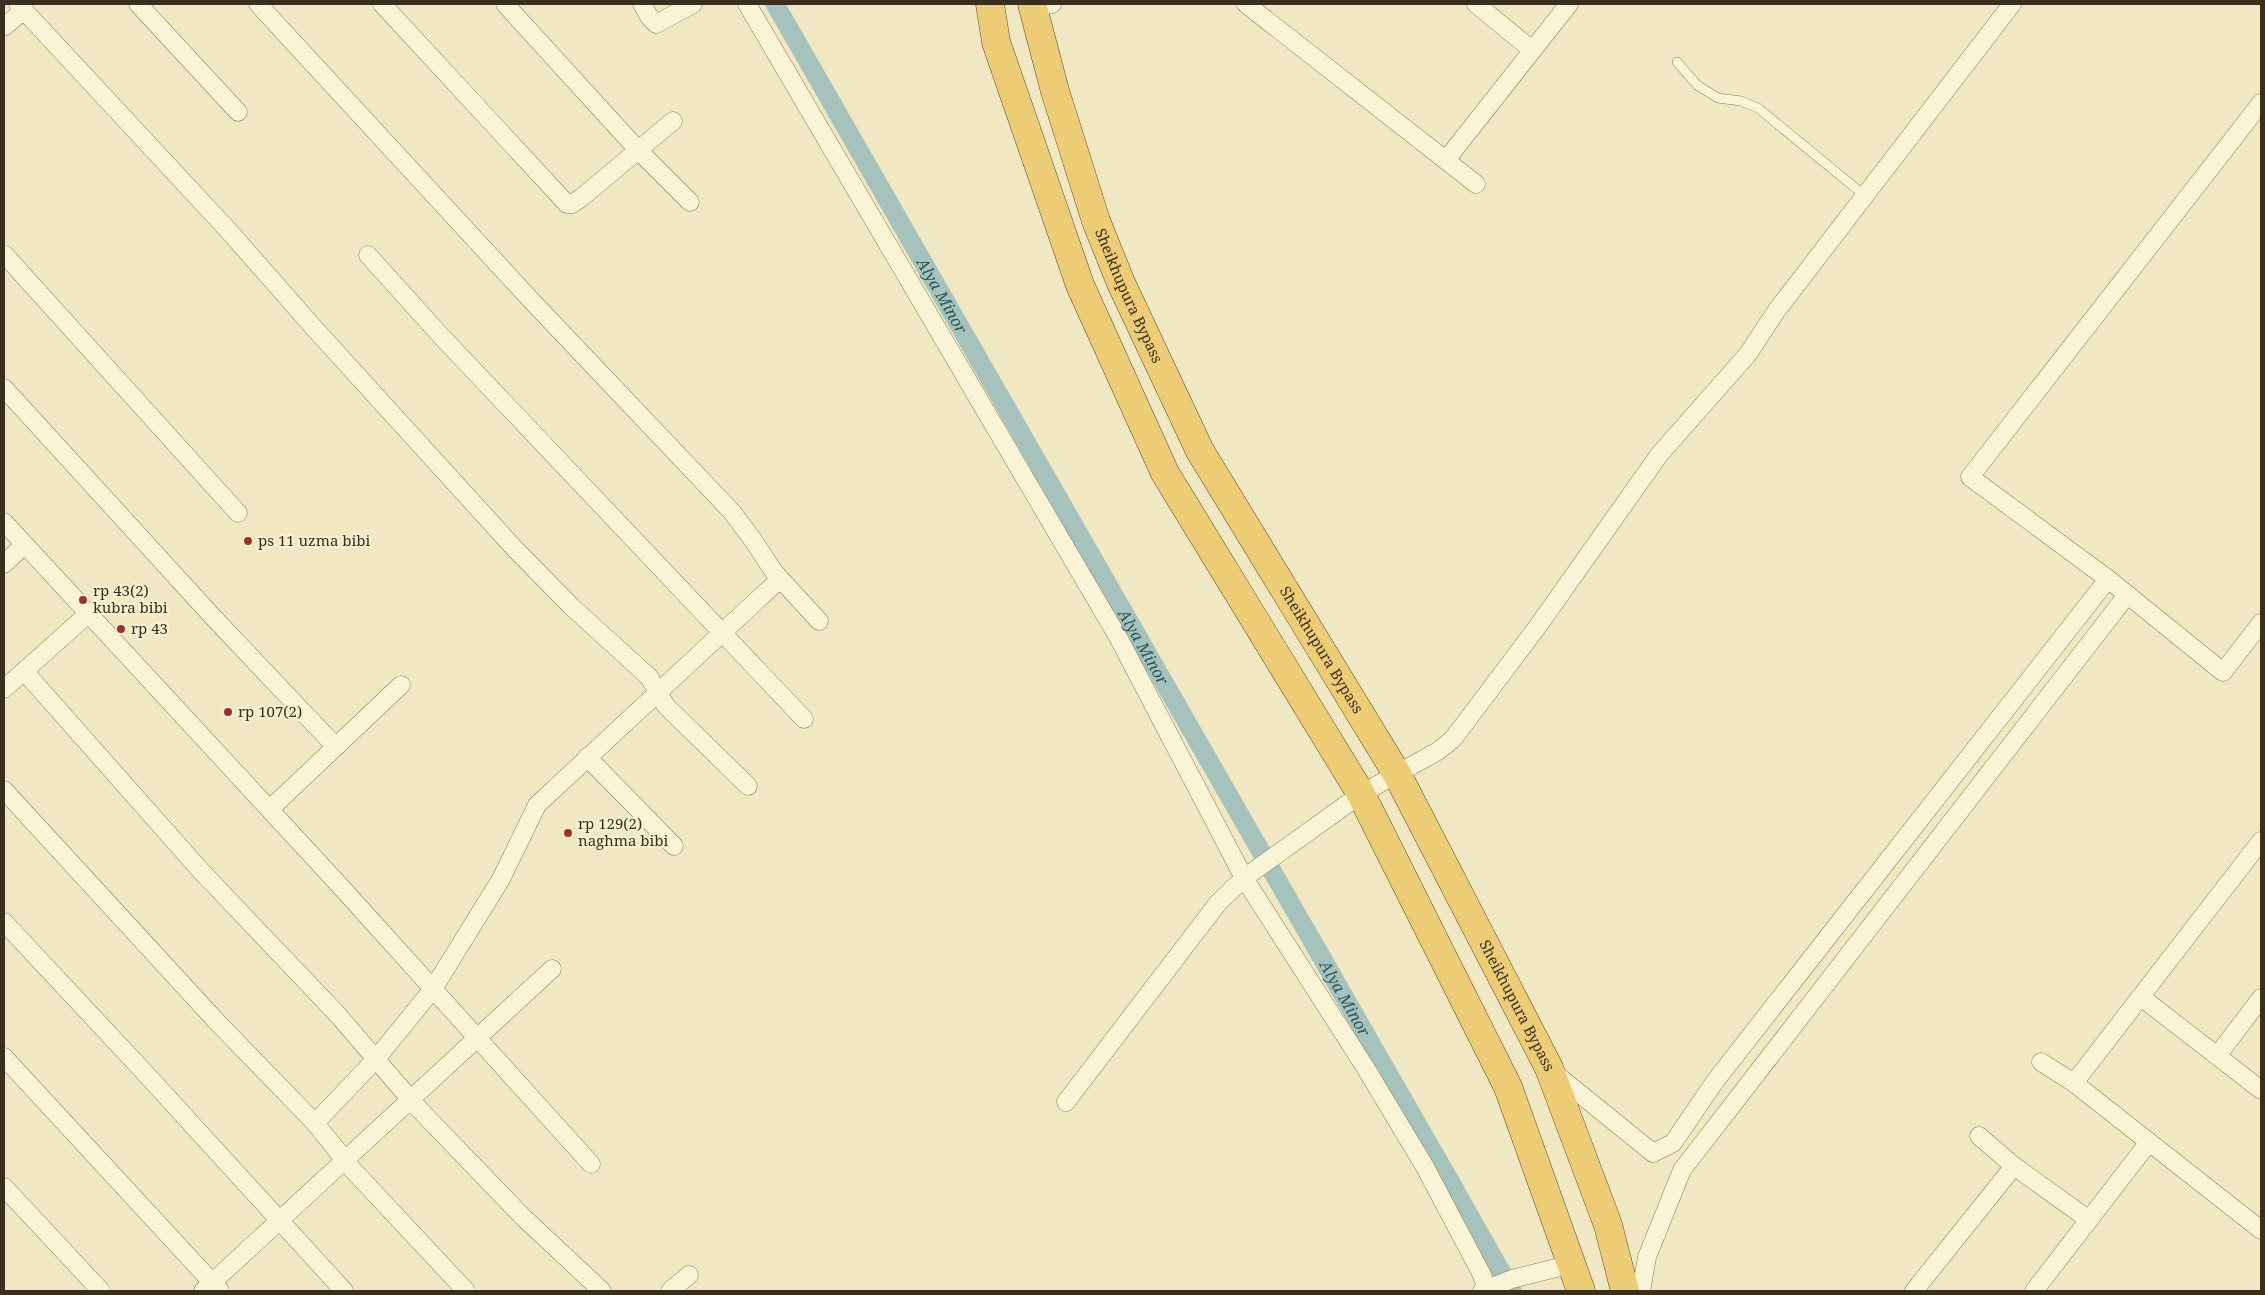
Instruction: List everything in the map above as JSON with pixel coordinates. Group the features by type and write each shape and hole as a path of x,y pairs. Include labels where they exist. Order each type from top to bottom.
{"highway":[{"path":"990,4 996,42 1080,284 1165,473 1361,794 1508,1087 1581,1291"},
{"name":"Sheikhupura Bypass","path":"1038,5 1055,91 1096,221 1121,283 1196,442 1397,774 1548,1068 1608,1224 1625,1291"}],"street":[{"path":"138,4 238,112"},
{"path":"258,4 529,298 732,512 780,579 819,621"},
{"path":"382,4 567,204 572,204 581,198 673,121"},
{"path":"505,4 638,150 690,202"},
{"path":"642,4 656,24 693,4"},
{"path":"747,4 1118,637 1244,878 1365,1067 1425,1167 1482,1275 1494,1287 1572,1264"},
{"path":"1246,4 1476,184"},
{"path":"1476,4 1532,50"},
{"path":"1446,160 1569,4"},
{"path":"1066,1102 1218,903 1244,878 1361,794 1438,751 1453,739 1538,626 1659,455 1748,354 1777,310 2012,4"},
{"path":"4,27 21,7 228,229 314,328 515,549 572,607 649,677 666,706 748,786"},
{"path":"2261,103 1970,477 2108,580 2224,672 2261,623"},
{"path":"4,254 238,512"},
{"path":"368,255 441,336 566,466 804,720"},
{"path":"4,388 206,610 336,747"},
{"path":"4,522 270,809 591,1164"},
{"path":"4,564 24,545"},
{"path":"315,1123 376,1059 433,989 501,879 537,805 657,691 780,579"},
{"path":"1548,1068 1653,1152 1673,1143 1716,1080 2108,580"},
{"path":"1641,1291 1647,1257 1682,1170 2127,595"},
{"path":"4,690 88,614"},
{"path":"24,671 201,871 338,1015 411,1100 524,1218 602,1291"},
{"path":"270,809 400,685"},
{"path":"587,757 674,846"},
{"path":"4,790 218,1023 315,1123 345,1160 466,1291"},
{"path":"2074,1083 2261,841"},
{"path":"4,922 153,1081 344,1291"},
{"path":"4,1057 212,1288 345,1160 552,969"},
{"path":"2141,997 2261,1090"},
{"path":"2216,1056 2261,998"},
{"path":"2041,1062 2074,1083 2261,1230"},
{"path":"1980,1136 2014,1166 2089,1220"},
{"path":"2034,1291 2149,1142"},
{"path":"1914,1291 2014,1166"},
{"path":"4,1187 101,1291"},
{"path":"670,1291 689,1275"}],"lane":[{"path":"1677,62 1698,85 1718,98 1741,101 1758,108 1864,195"}],"waterway":[{"name":"Alya Minor","path":"775,4 1512,1291"}],"place":[{"name":"ps 11 uzma bibi","path":"248,541"},
{"name":"rp 43(2) kubra bibi","path":"83,600"},
{"name":"rp 43","path":"121,629"},
{"name":"rp 107(2)","path":"228,712"},
{"name":"rp 129(2) naghma bibi","path":"568,833"}]}
